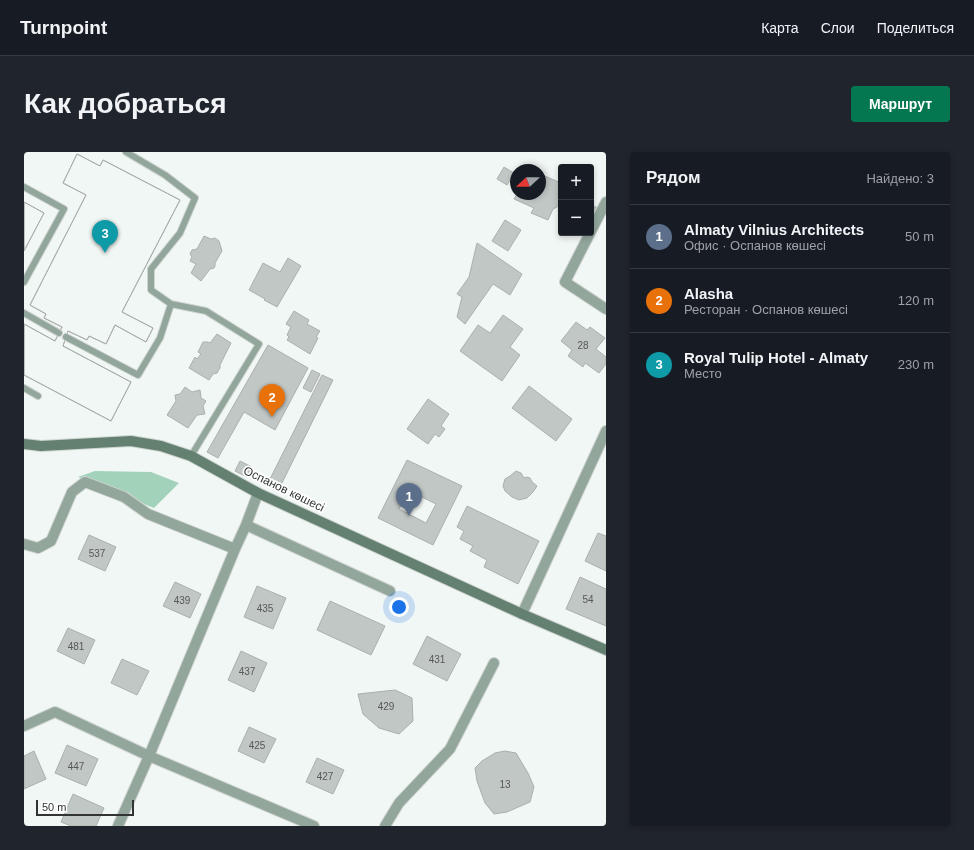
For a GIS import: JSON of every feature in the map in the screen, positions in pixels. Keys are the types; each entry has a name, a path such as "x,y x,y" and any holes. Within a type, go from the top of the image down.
{"street":[{"path":"594,223 606,202"},
{"path":"588,236 565,282 606,309"},
{"path":"522,614 606,431"},
{"name":"Оспанов көшесі","path":"24,444 41,446 131,441 161,446 191,456 258,493 522,614 606,650"},
{"path":"24,544 38,548 51,541 72,492 85,482 124,497 148,514 235,549"},
{"path":"118,826 149,756 258,493"},
{"path":"246,525 390,591"},
{"path":"385,826 399,803 450,749 494,663"},
{"path":"24,726 55,712 149,756 314,826"}],"lane":[{"path":"126,152 165,175 194,198 180,233 151,269 151,290 170,304 206,311 259,344 191,456"},
{"path":"24,187 64,209 24,282"},
{"path":"66,337 138,375 160,338 170,304"},
{"path":"24,313 59,333"},
{"path":"24,388 38,396"}],"green space":[{"path":"95,471 151,472 179,483 154,508 78,477"}],"building":[{"path":"77,154 100,166 103,160 180,200 122,312 153,328 146,342 115,325 106,344 89,336 87,340 68,331 63,346 131,382 111,421 24,375 24,324 55,341 62,327 44,318 46,314 30,305 86,195 63,183"},
{"path":"77,154 100,166 103,160 180,200 122,312 153,328 146,342 115,325 106,344 89,336 87,340 68,331 63,346 131,382 111,421 24,375 24,324 55,341 62,327 44,318 46,314 30,305 86,195 63,183"},
{"path":"504,167 510,171 510,180 507,185 497,179"},
{"path":"546,177 558,182 558,206 553,209 548,220 531,213 534,208 516,200 546,200"},
{"path":"24,202 44,213 24,251"},
{"path":"24,202 44,213 24,251"},
{"path":"594,206 599,209 594,220"},
{"path":"505,220 521,230 508,251 492,241"},
{"path":"204,236 211,239 215,238 219,241 222,251 215,263 214,268 210,269 201,281 191,273 196,264 190,261 192,257 190,254 192,250 197,249"},
{"path":"477,243 522,274 510,295 493,284 465,324 457,317 462,297 457,294 469,277"},
{"path":"288,258 301,266 277,307 249,290 263,263 280,272"},
{"path":"294,311 309,320 307,324 320,331 316,337 318,338 310,354 287,340 289,337 287,335 291,327 286,324"},
{"path":"503,315 523,329 510,347 520,355 502,381 460,351 478,325 490,333"},
{"path":"576,322 587,330 590,327 605,338 596,349 606,357 606,364 599,373 585,363 583,367 568,356 572,350 561,341"},
{"path":"217,334 231,343 220,365 220,368 209,380 189,368 195,357 197,359 201,354 198,352 203,342 210,343"},
{"path":"268,345 308,368 275,430 244,412 218,458 207,452"},
{"path":"312,370 320,374 311,392 303,388"},
{"path":"322,375 333,380 278,491 267,485"},
{"path":"529,386 572,419 556,441 512,408"},
{"path":"185,387 192,392 200,390 201,398 206,401 203,406 205,414 197,415 188,428 167,415 176,401 175,395 180,394"},
{"path":"428,399 449,414 441,426 445,429 439,437 435,434 428,444 407,429"},
{"path":"407,460 462,486 433,545 378,518","holes":["408,490 436,504 426,523 399,509"]},
{"path":"240,461 252,467 247,477 235,471"},
{"path":"516,471 521,473 524,478 530,478 537,486 527,498 519,500 512,497 505,491 503,486 505,479"},
{"path":"467,506 539,541 518,584 484,567 487,560 470,551 473,546 460,539 464,531 457,527"},
{"path":"598,533 606,536 606,571 585,561"},
{"path":"89,535 116,547 105,571 78,559"},
{"path":"580,577 606,589 606,626 566,609"},
{"path":"175,582 201,594 190,618 163,606"},
{"path":"257,586 286,598 273,629 244,617"},
{"path":"330,601 385,626 371,655 317,630"},
{"path":"68,628 95,640 84,664 57,651"},
{"path":"427,636 461,654 447,681 413,664"},
{"path":"241,651 267,663 254,692 228,680"},
{"path":"122,659 149,671 137,695 111,683"},
{"path":"395,690 412,698 413,721 399,734 379,728 363,714 358,694"},
{"path":"249,727 276,739 264,763 238,751"},
{"path":"67,745 98,759 86,786 55,773"},
{"path":"34,751 46,779 24,789 24,756"},
{"path":"505,751 516,753 528,773 534,787 530,802 507,812 494,814 485,803 477,781 475,768 482,761 495,753"},
{"path":"317,758 344,770 333,794 306,782"},
{"path":"73,794 104,808 96,826 71,826 61,822"}],"place":[{"name":"Royal Tulip Hotel - Almaty","path":"105,253"},
{"name":"Alasha","path":"272,417"},
{"name":"Almaty Vilnius Architects","path":"409,516"}]}
